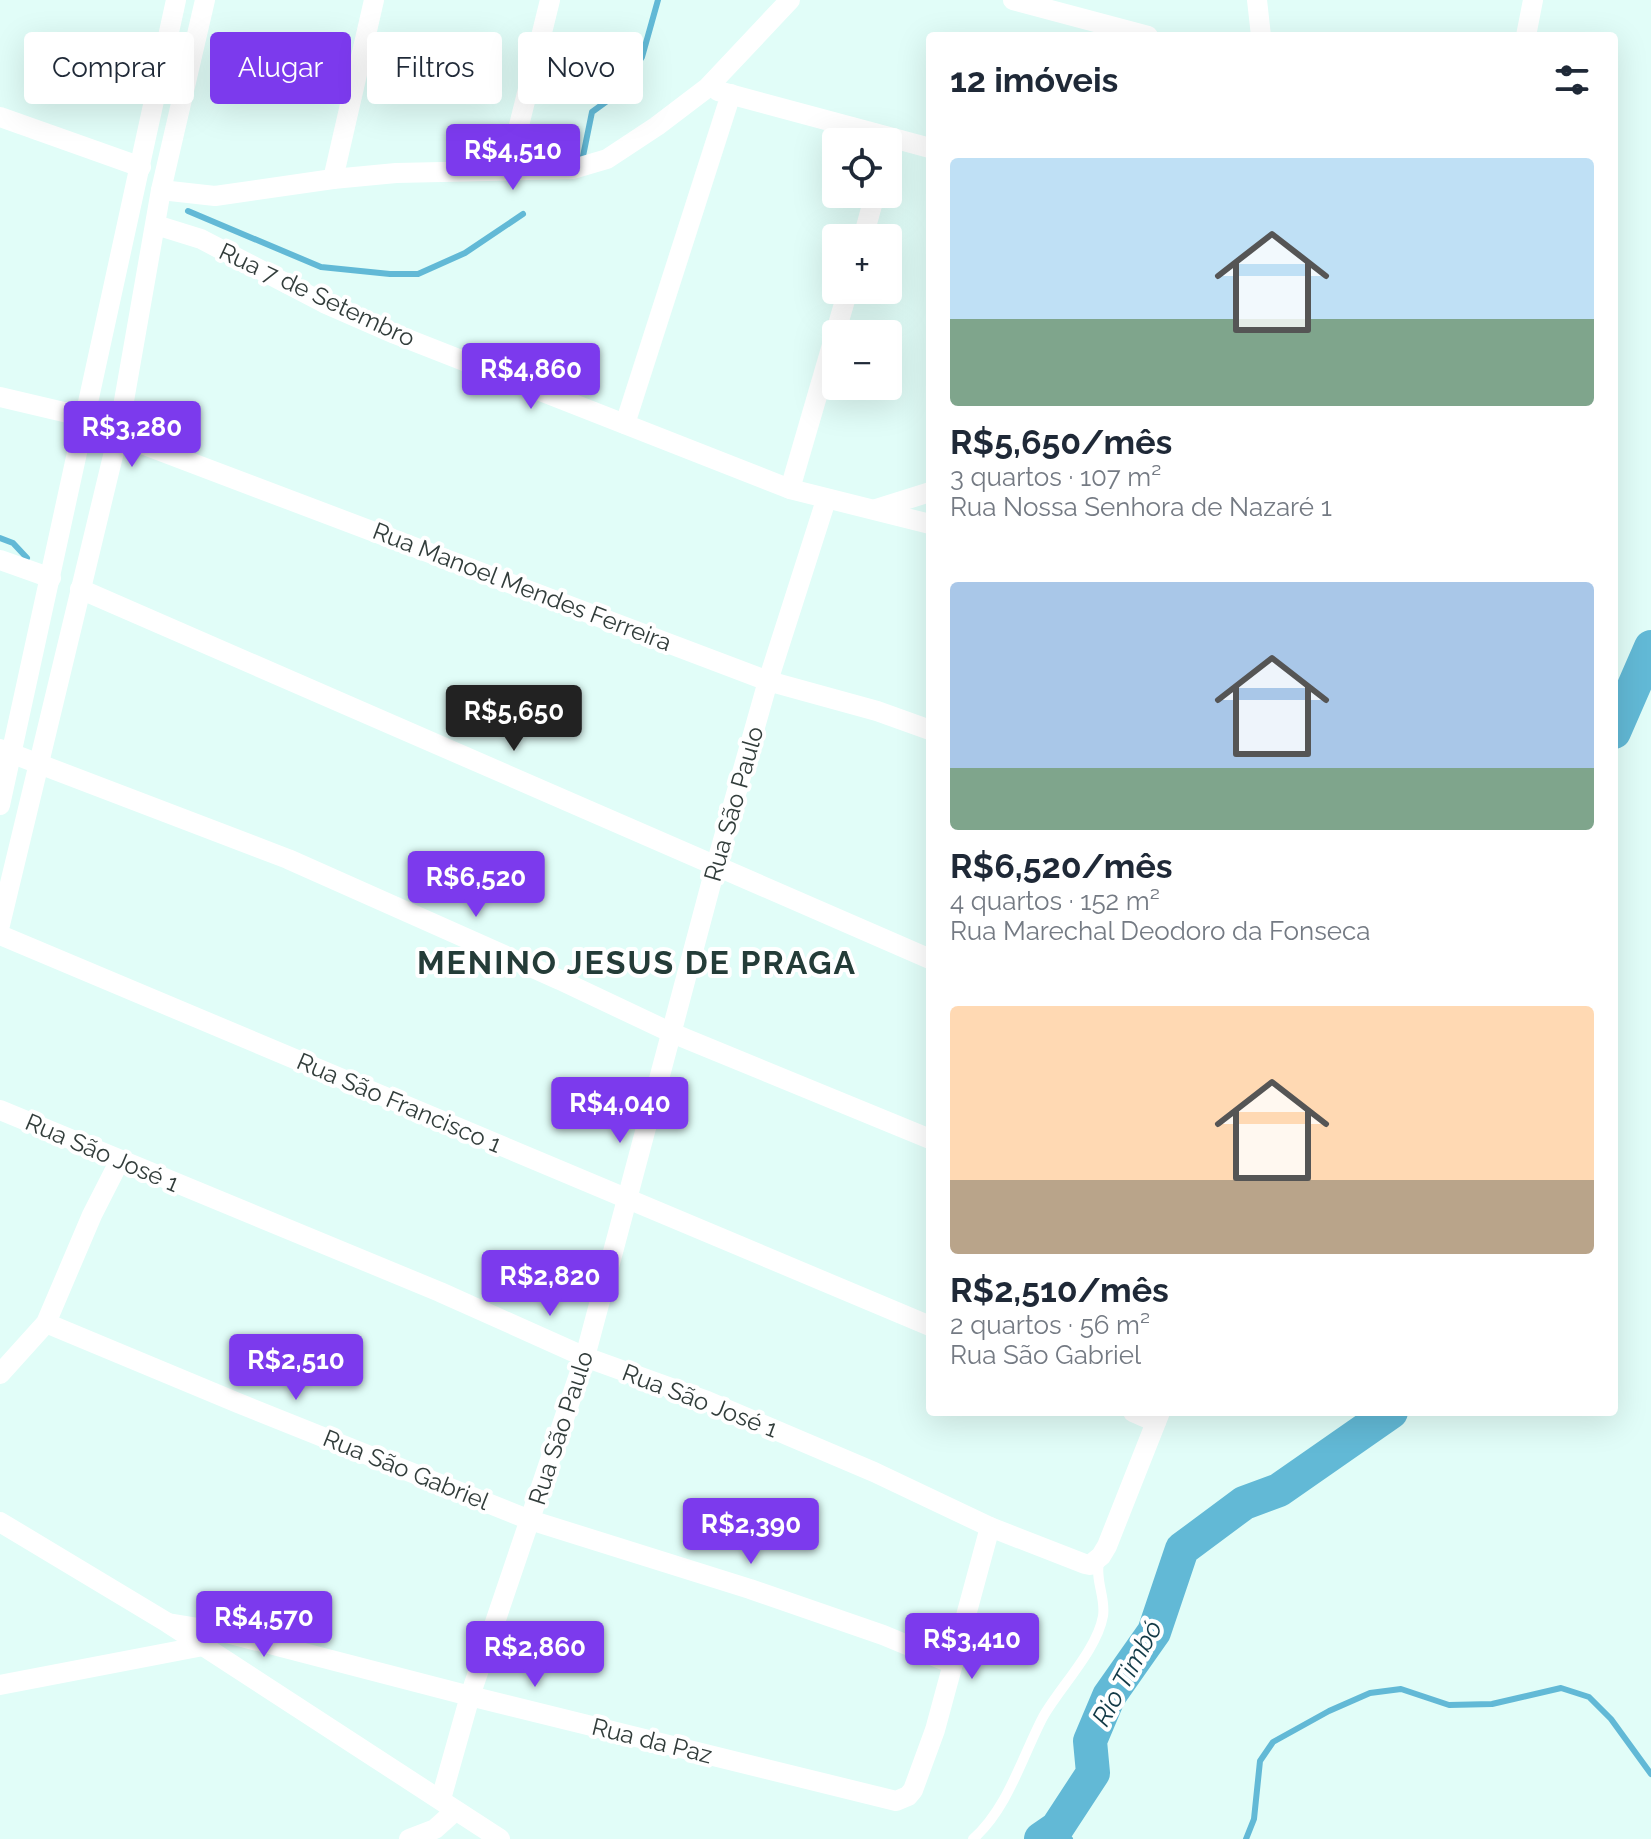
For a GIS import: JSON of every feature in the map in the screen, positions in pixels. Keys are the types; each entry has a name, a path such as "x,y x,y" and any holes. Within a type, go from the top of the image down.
{"street":[{"path":"0,805 5,751 51,578 176,0"},
{"path":"0,925 118,435 161,190 205,0"},
{"path":"333,179 374,0"},
{"path":"508,170 550,0"},
{"path":"161,190 215,196 333,179 433,171 573,169 607,159 707,88 790,0"},
{"path":"1013,0 1133,32"},
{"path":"1257,0 1261,32"},
{"path":"1527,32 1533,0"},
{"path":"707,88 843,128"},
{"path":"625,424 731,94"},
{"path":"0,117 141,167"},
{"path":"902,144 926,147"},
{"name":"Rua 7 de Setembro","path":"156,225 201,239 324,303 395,334 790,489 926,523"},
{"path":"790,489 844,304"},
{"path":"0,397 85,417"},
{"name":"Rua Manoel Mendes Ferreira","path":"118,435 768,681 877,711 926,729"},
{"path":"876,509 926,493"},
{"name":"Rua São Paulo","path":"448,1805 470,1696 585,1357 716,865 768,681 826,500"},
{"path":"0,560 51,578"},
{"path":"80,589 926,957"},
{"path":"5,751 288,859 672,1033 926,1137"},
{"name":"Rua São Francisco 1","path":"0,935 926,1324"},
{"name":"Rua São José 1","path":"0,1110 440,1292 585,1357 707,1401 874,1472 990,1527 1095,1560"},
{"path":"0,1374 46,1323 92,1215 120,1160"},
{"name":"Rua São Gabriel","path":"46,1323 530,1520 795,1604 953,1664"},
{"path":"1095,1560 1132,1487 1158,1417"},
{"path":"0,1522 168,1623 500,1839"},
{"path":"953,1664 990,1527"},
{"name":"Rua da Paz","path":"168,1623 223,1632 896,1801 908,1796 917,1782 953,1664"},
{"path":"0,1685 203,1646"},
{"path":"409,1839 435,1829 448,1805"}],"lane":[{"path":"973,1839 1003,1800 1043,1718 1096,1634 1103,1615 1095,1560"}],"waterway":[{"path":"582,161 592,112 618,93 642,57 658,0"},
{"path":"188,211 321,267 390,274 418,274 465,253 523,214"},
{"path":"0,538 13,543 27,558"},
{"name":"Rio Timbó","path":"1618,723 1651,647"},
{"name":"Rio Timbó","path":"1041,1839 1057,1828 1093,1773 1090,1741 1109,1696 1154,1632 1182,1549 1244,1503 1279,1490 1385,1416"},
{"path":"1246,1839 1254,1819 1260,1761 1273,1742 1329,1711 1370,1693 1401,1689 1449,1705 1492,1704 1561,1688 1589,1697 1611,1719 1651,1774"},
{"path":"1057,1828 1070,1839"}],"district":[{"name":"MENINO JESUS DE PRAGA","path":"637,963"}]}
